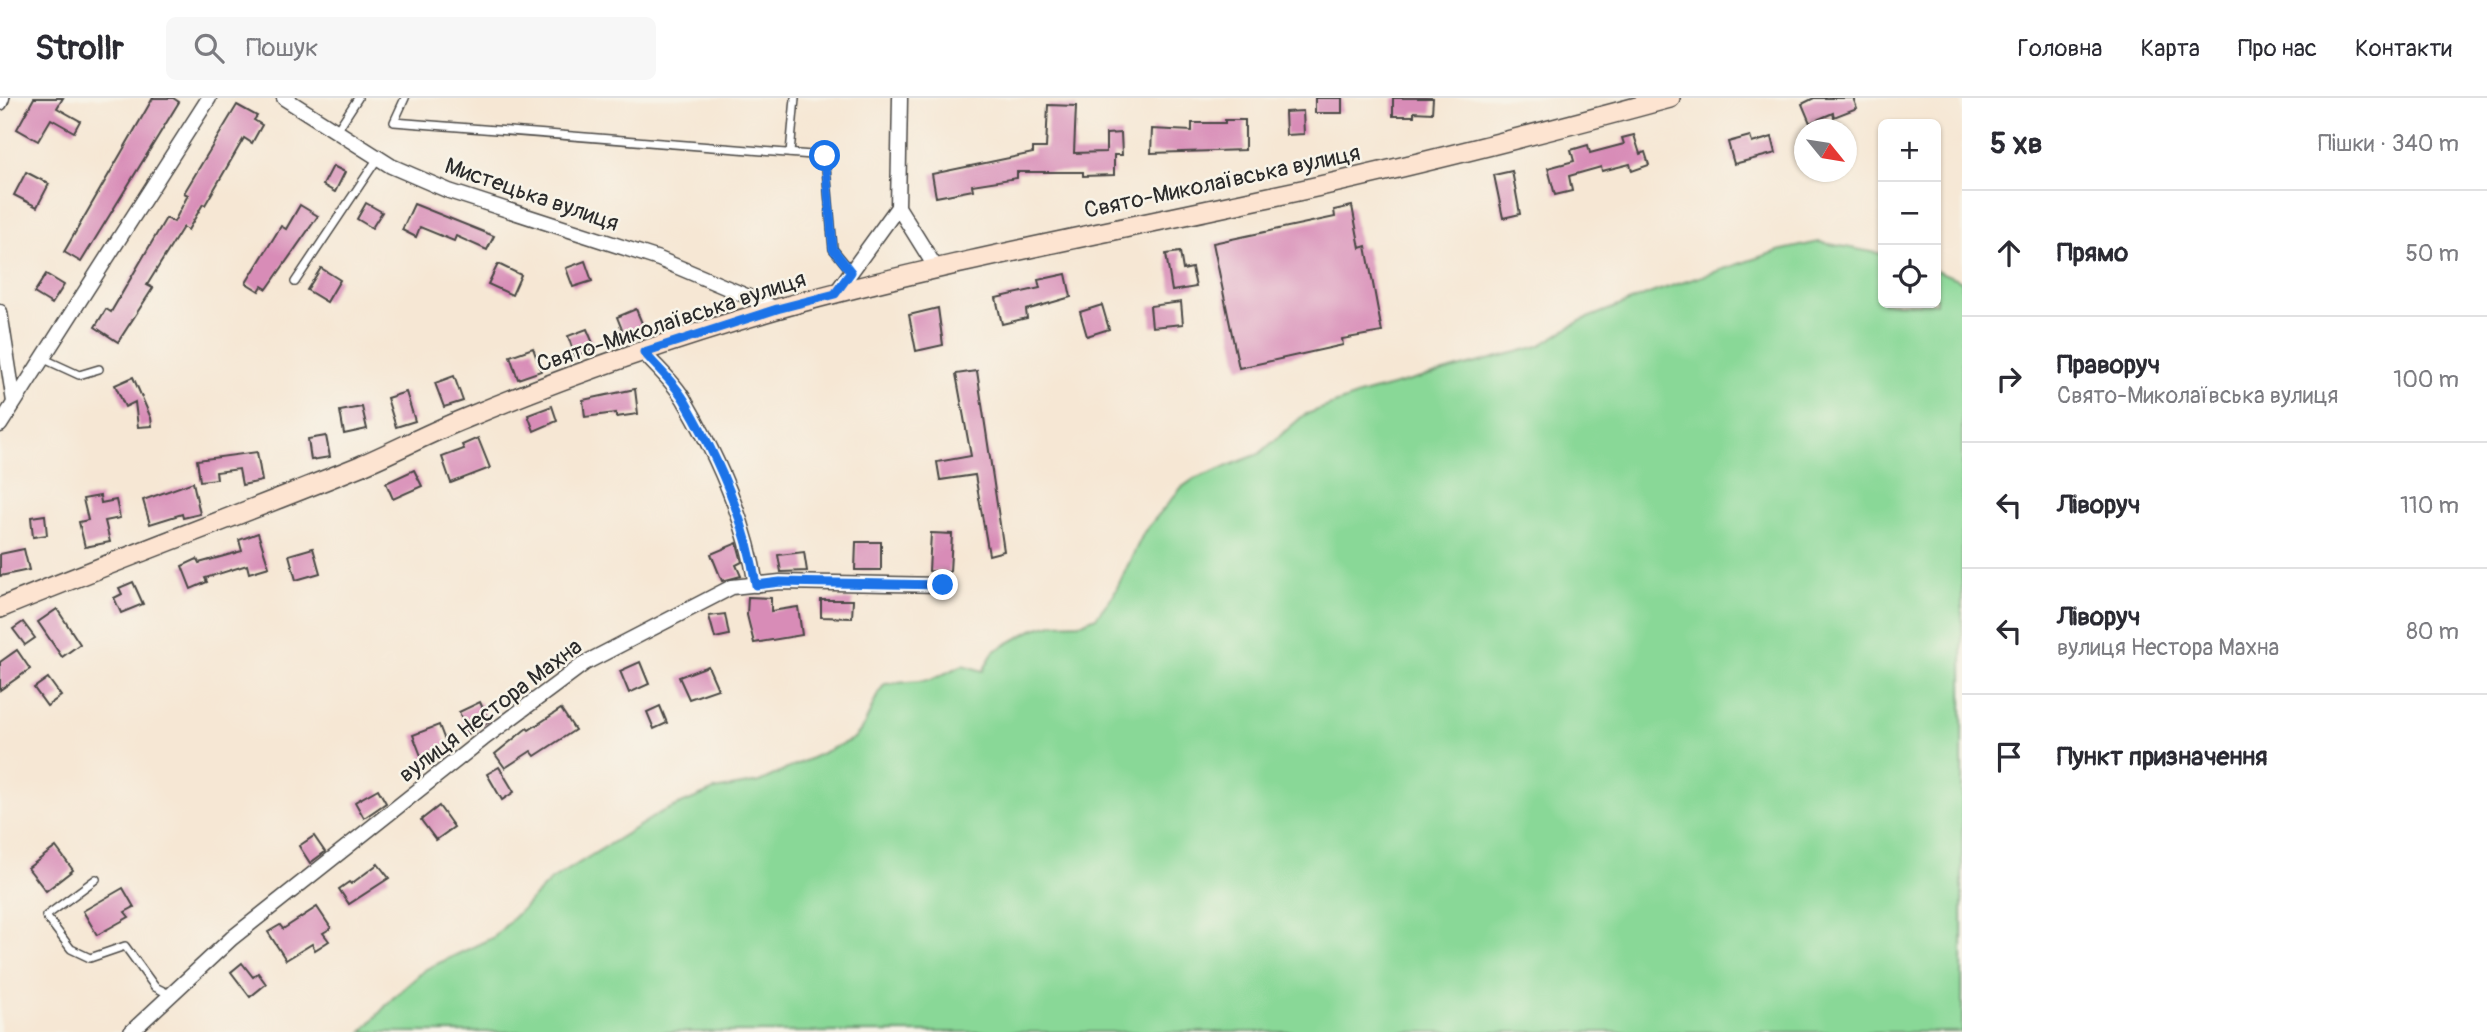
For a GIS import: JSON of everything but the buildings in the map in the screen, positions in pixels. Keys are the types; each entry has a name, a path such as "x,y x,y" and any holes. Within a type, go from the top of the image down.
{"street":[{"path":"0,103 2,98"},
{"path":"0,425 209,98"},
{"name":"Мистецька вулиця","path":"284,98 378,158 449,191 659,259 777,309"},
{"path":"900,98 898,207 936,268"},
{"name":"Свято-Миколаївська вулиця","path":"0,608 373,461 461,420 644,352 777,309 936,268 1279,195 1526,138 1670,98"},
{"path":"835,294 898,207"},
{"path":"0,312 14,402"},
{"path":"644,352 685,400 724,481 750,544 756,585"},
{"name":"вулиця Нестора Махна","path":"131,1032 232,938 461,756 585,663 732,587 780,582 943,585"}],"lane":[{"path":"336,132 358,98"},
{"path":"405,98 394,122 825,156 833,249 851,272"},
{"path":"790,153 794,98"},
{"path":"295,282 378,158"},
{"path":"41,358 79,374 99,369"},
{"path":"96,879 46,916 71,949 90,958 125,946 155,987 169,994"}],"green space":[{"path":"1819,242 1878,253 1878,308 1941,308 1941,272 1962,281 1962,1032 362,1032 393,998 426,969 494,937 550,881 660,813 714,790 759,782 853,739 859,733 885,684 931,680 963,665 983,671 994,651 1034,629 1053,624 1082,623 1096,617 1114,594 1144,532 1181,488 1194,479 1259,454 1304,415 1362,394 1539,346 1580,321 1654,292 1778,251"}],"route":[{"path":"825,156 833,249 851,272 835,294 777,309 644,352 685,400 724,481 750,544 756,585 780,582 943,585"}]}
